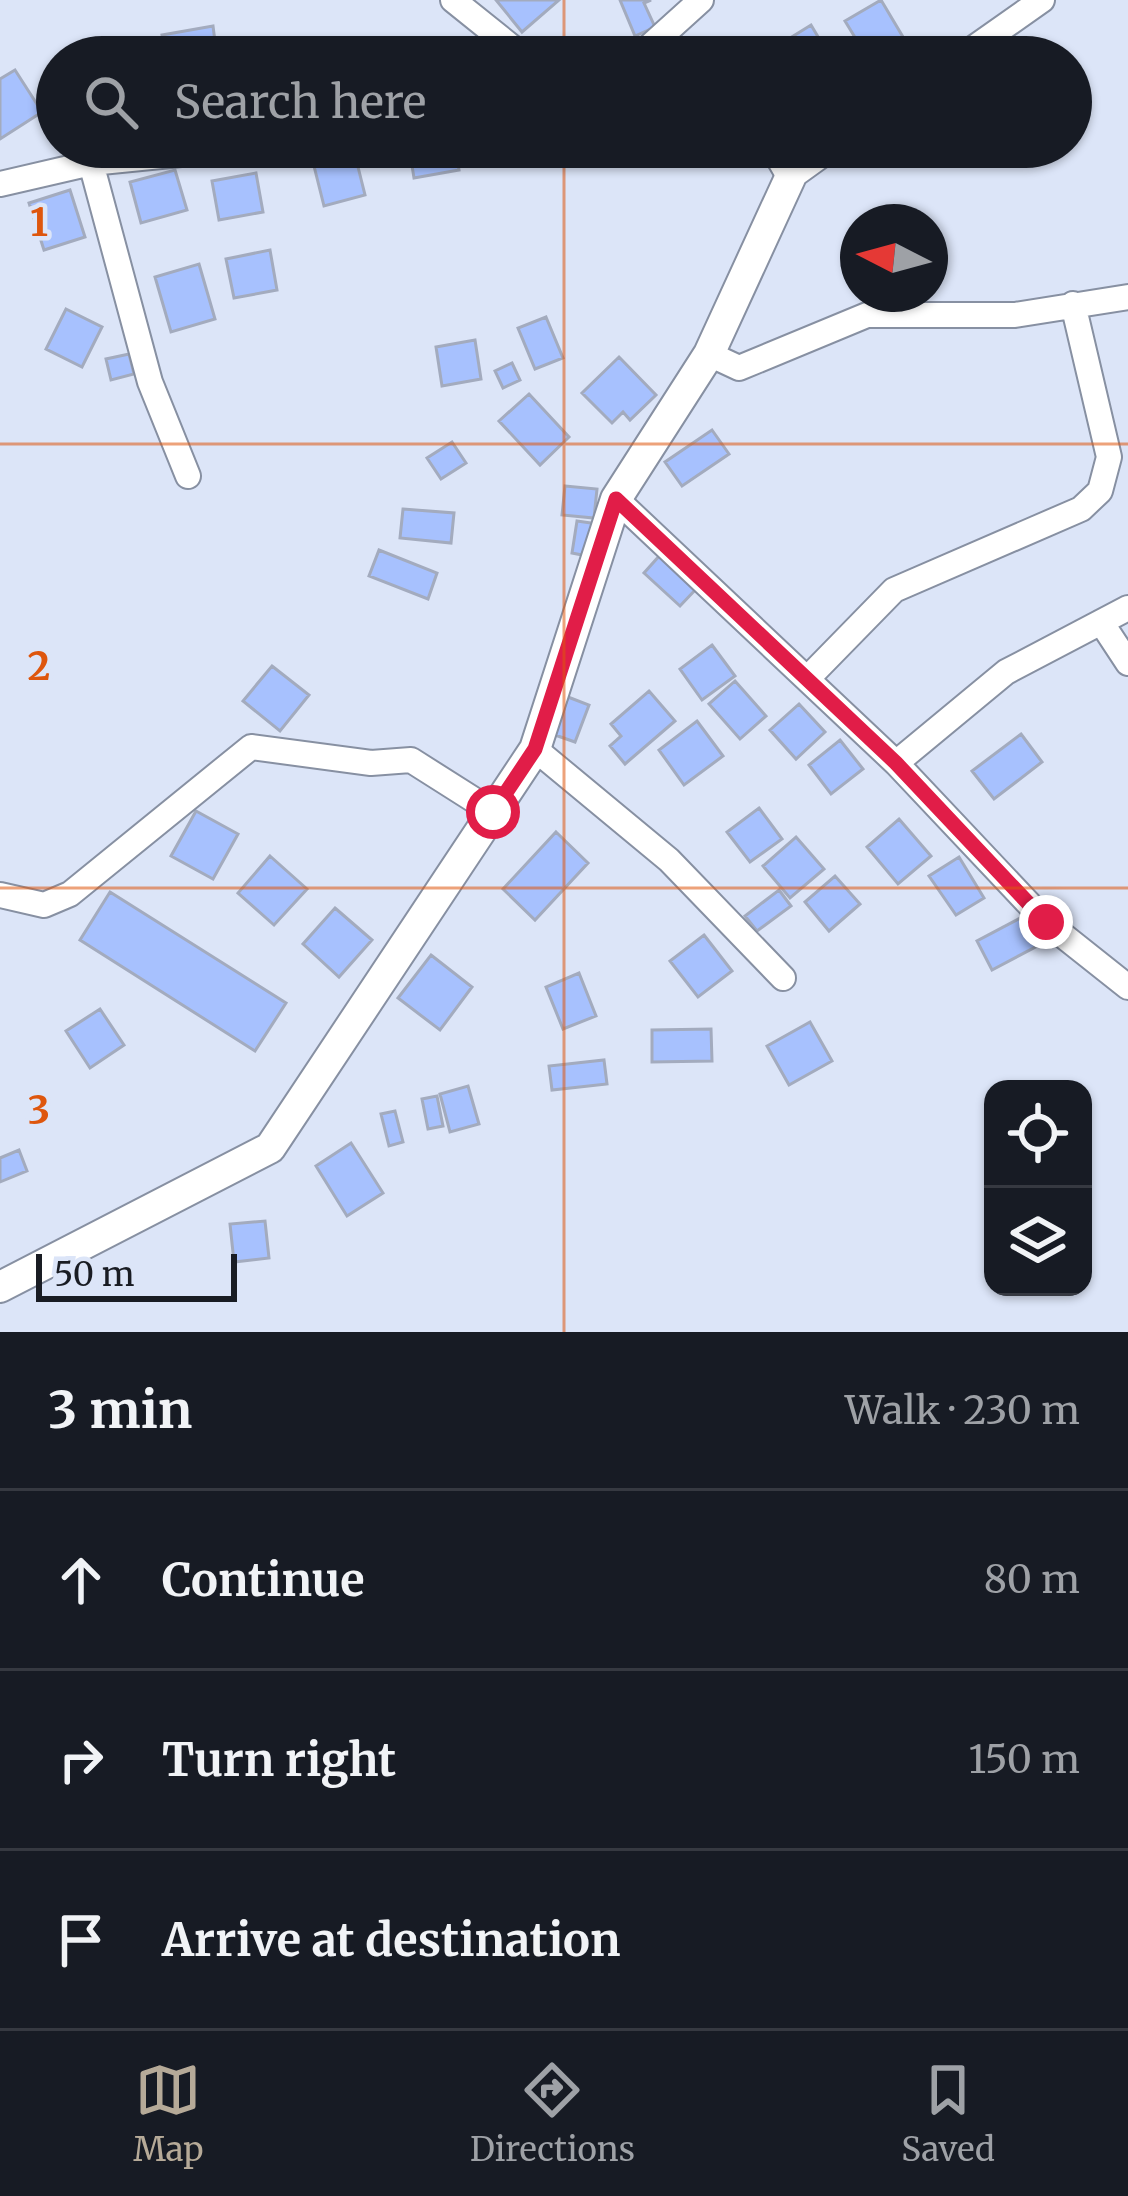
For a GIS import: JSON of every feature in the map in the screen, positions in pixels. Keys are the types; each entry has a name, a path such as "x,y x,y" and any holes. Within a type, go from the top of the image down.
{"street":[{"path":"453,0 498,36"},
{"path":"661,36 701,0"},
{"path":"991,36 1042,0"},
{"path":"0,184 69,168"},
{"path":"92,168 150,382 188,476"},
{"path":"784,168 790,178"},
{"path":"0,1287 270,1148 535,749 616,499 709,354 790,178 804,168"},
{"path":"709,354 739,368 867,315 1015,315 1128,297"},
{"path":"807,679 893,590 1081,509 1100,491 1108,457 1073,304"},
{"path":"616,499 896,763 1046,922 1128,987"},
{"path":"896,763 1006,672 1128,608"},
{"path":"1101,622 1128,663"},
{"path":"0,895 44,905 70,894 251,747 371,763 411,760 493,812"},
{"path":"535,749 669,860 783,977"}],"building":[{"path":"496,0 559,0 522,32"},
{"path":"620,0 651,0 644,3 655,27 635,36"},
{"path":"881,0 902,36 854,36 845,21"},
{"path":"811,25 818,36 793,36"},
{"path":"213,26 214,36 162,36"},
{"path":"15,70 36,103 36,116 0,139 0,79"},
{"path":"314,168 358,168 365,195 324,206"},
{"path":"412,168 459,168 459,170 414,178"},
{"path":"175,170 187,210 141,223 130,182"},
{"path":"256,173 263,212 219,220 212,181"},
{"path":"70,190 85,237 44,250 29,203"},
{"path":"270,250 277,290 234,298 226,259"},
{"path":"199,264 215,319 171,332 155,277"},
{"path":"66,309 102,327 82,367 46,349"},
{"path":"546,317 563,358 535,369 518,328"},
{"path":"475,340 481,379 442,386 436,347"},
{"path":"129,354 134,374 111,380 106,359"},
{"path":"619,357 656,395 630,420 623,412 612,423 582,393"},
{"path":"512,363 520,380 503,388 495,371"},
{"path":"529,394 569,437 540,465 499,421"},
{"path":"712,430 729,454 682,486 665,462"},
{"path":"452,442 466,463 441,479 427,458"},
{"path":"565,486 597,489 594,518 562,515"},
{"path":"403,509 454,513 451,543 400,538"},
{"path":"577,521 598,524 592,557 572,553"},
{"path":"379,550 437,573 428,599 369,576"},
{"path":"661,554 697,588 680,606 644,573"},
{"path":"712,645 735,676 702,700 680,669"},
{"path":"272,666 309,695 280,731 243,701"},
{"path":"735,681 766,716 740,739 709,704"},
{"path":"649,691 675,721 625,764 610,746 621,736 611,724"},
{"path":"568,697 589,705 575,742 555,735"},
{"path":"799,704 825,732 796,759 770,730"},
{"path":"697,721 723,756 684,785 659,750"},
{"path":"1021,734 1042,762 994,799 972,771"},
{"path":"840,740 863,769 831,794 809,765"},
{"path":"759,808 782,839 750,862 727,832"},
{"path":"196,811 238,834 213,879 171,856"},
{"path":"899,819 931,856 898,884 867,847"},
{"path":"556,832 588,863 535,920 503,889"},
{"path":"796,837 824,869 790,898 763,866"},
{"path":"270,856 307,889 274,925 238,893"},
{"path":"959,857 984,898 956,915 929,876"},
{"path":"835,876 860,904 829,931 805,902"},
{"path":"779,890 791,906 757,931 745,916"},
{"path":"110,892 286,1003 255,1051 80,940"},
{"path":"335,908 372,940 339,977 303,944"},
{"path":"1026,915 1041,944 992,970 977,941"},
{"path":"704,935 732,971 698,997 670,961"},
{"path":"431,955 472,987 440,1030 398,998"},
{"path":"579,973 596,1016 563,1029 546,987"},
{"path":"100,1009 124,1045 90,1068 66,1031"},
{"path":"810,1022 832,1061 789,1085 767,1046"},
{"path":"711,1029 712,1061 652,1062 652,1030"},
{"path":"604,1060 607,1084 552,1090 549,1066"},
{"path":"468,1086 479,1124 450,1132 440,1094"},
{"path":"437,1096 443,1126 428,1129 422,1099"},
{"path":"395,1111 403,1142 389,1146 381,1114"},
{"path":"351,1143 383,1193 347,1216 316,1166"},
{"path":"19,1150 27,1171 0,1182 0,1158"},
{"path":"265,1221 269,1258 234,1262 230,1224"}],"route":[{"path":"493,812 535,749 616,499 896,763 1046,922"}]}
